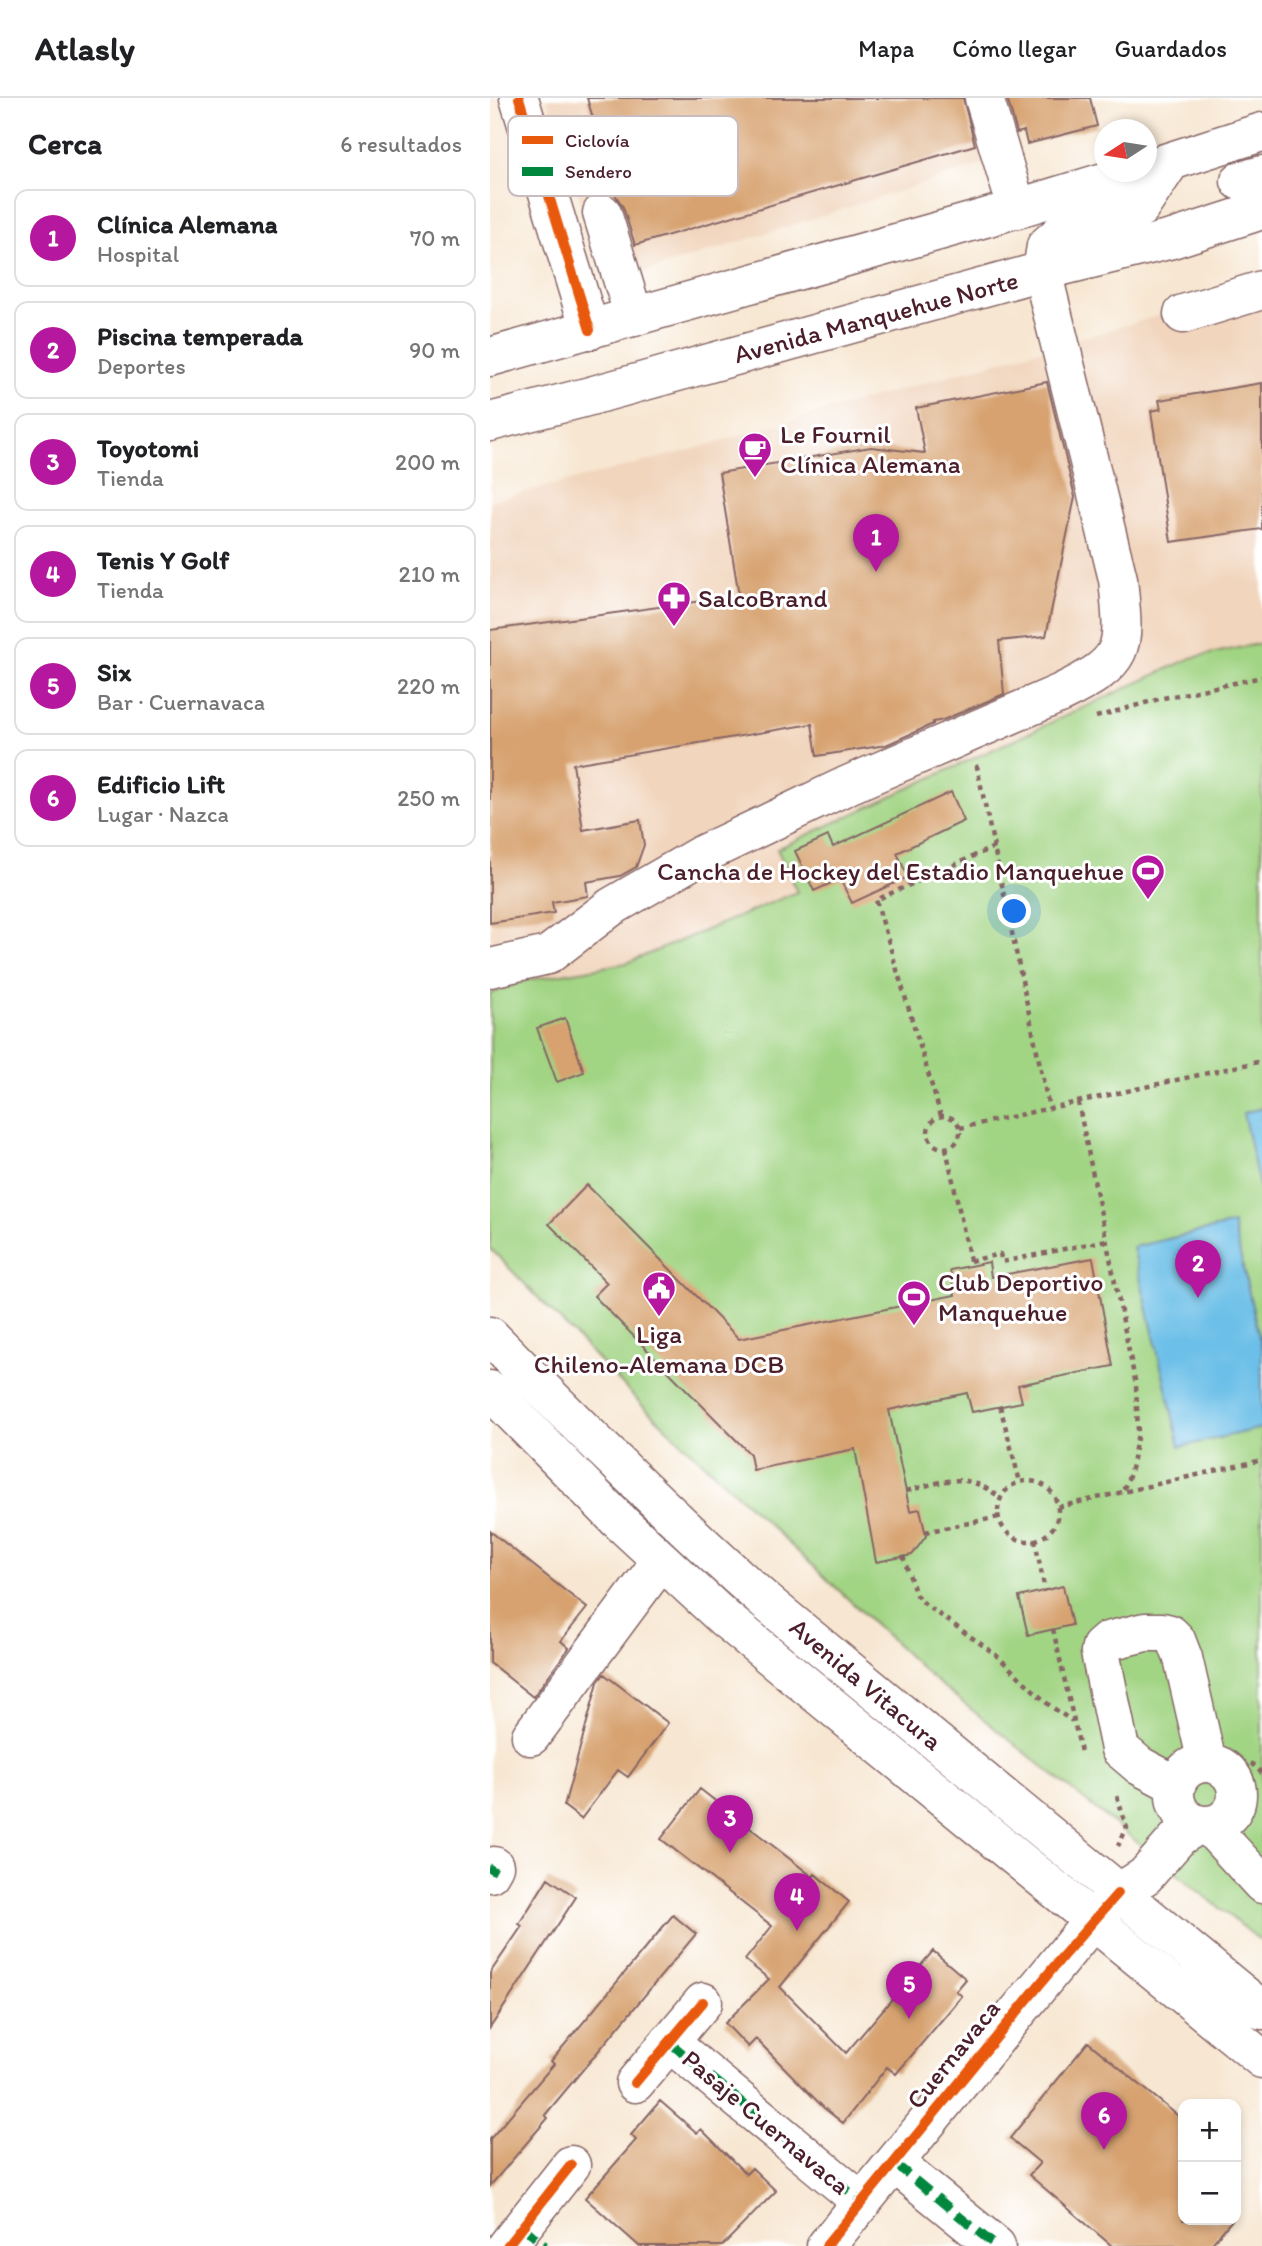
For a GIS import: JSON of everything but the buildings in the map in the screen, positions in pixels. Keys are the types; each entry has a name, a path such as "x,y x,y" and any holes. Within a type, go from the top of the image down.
{"main road":[{"path":"519,98 525,116"},
{"path":"984,98 1017,209"},
{"path":"1157,165 1262,132"},
{"path":"490,358 1017,209 1103,182"},
{"path":"490,968 548,955 611,907 701,855 848,785 1061,693 1093,678 1107,666 1119,648 1123,631 1118,579 1042,271 1046,246 1064,230 1140,208 1147,182"},
{"name":"Avenida Manquehue Norte","path":"490,422 1042,271 1172,239 1255,189"},
{"path":"549,196 590,330"},
{"path":"602,213 634,317"},
{"path":"1183,314 1262,290"},
{"name":"Avenida Vitacura","path":"490,1336 627,1475 692,1536 1105,1907 1262,2059"},
{"name":"Avenida Vitacura","path":"490,1390 661,1561 780,1665 1105,1907 1262,2010"},
{"path":"531,1736 661,1561"},
{"path":"1190,1810 1218,1823 1227,1817 1236,1799 1235,1776 1200,1739 1183,1658 1176,1640 1170,1634 1145,1632 1108,1641 1101,1647 1100,1652 1120,1749 1190,1810 1262,1884"},
{"path":"1190,1810 1188,1768 1235,1776"},
{"name":"Cuernavaca","path":"826,2246 1105,1907 1131,1864 1190,1810"},
{"name":"Pasaje Cuernavaca","path":"635,2083 703,2002"},
{"name":"Pasaje Cuernavaca","path":"669,2042 862,2202"},
{"path":"894,2162 996,2246"},
{"path":"525,2239 571,2165"}],"path":[{"path":"1090,719 1159,699 1262,677"},
{"path":"986,762 977,767 1049,1108"},
{"path":"941,1116 876,900 994,847"},
{"path":"960,1128 1262,1061"},
{"path":"1078,1102 1136,1385 1138,1410 1134,1454 1122,1493"},
{"path":"941,1116 952,1117 960,1128 958,1140 946,1148 936,1146 928,1133 931,1122 941,1116"},
{"path":"946,1148 970,1263 1000,1255 1002,1262 1107,1240"},
{"path":"1000,1406 1020,1482"},
{"path":"1058,1507 1262,1460"},
{"path":"906,1491 954,1480 969,1480 984,1486 1001,1498"},
{"path":"1020,1482 1041,1483 1049,1489 1058,1507 1057,1519 1052,1528 1045,1536 1035,1540 1025,1541 1009,1533 1002,1526 999,1517 1001,1498 1012,1485 1020,1482"},
{"path":"925,1532 999,1517"},
{"path":"1035,1540 1045,1591"},
{"path":"904,1556 916,1595 995,1654 1049,1705 1073,1721"}],"shaded area":[{"path":"547,98 996,98 1013,155 607,284 579,196 738,196 738,116 553,116"},
{"path":"1262,286 1262,643 1191,658 777,849 797,891 627,963 527,980 490,994 490,501 683,452"}],"green space":[{"name":"Club Deportivo Manquehue","path":"1262,643 1262,1942 932,1678 642,1405 490,1248 490,994 527,980 627,963 797,892 777,849 1191,658"}],"water":[{"path":"1262,1108 1262,1199 1243,1113"},
{"path":"1233,1224 1262,1349 1262,1428 1180,1447 1133,1247"}],"marked path":[{"path":"490,1873 494,1866"},
{"path":"669,2042 862,2202"},
{"path":"894,2163 996,2246"},
{"path":"522,2226 545,2246"}],"cycle path":[{"path":"519,98 525,116"},
{"path":"549,196 590,330"},
{"path":"826,2246 1062,1957 1118,1893"},
{"path":"635,2083 703,2002"},
{"path":"507,2246 571,2165"}],"place":[{"name":"Le Fournil Clínica Alemana","path":"755,479"},
{"name":"Clínica Alemana","path":"876,572"},
{"name":"SalcoBrand","path":"674,628"},
{"name":"Cancha de Hockey del Estadio Manquehue","path":"1148,901"},
{"name":"Piscina temperada","path":"1198,1298"},
{"name":"Liga Chileno-Alemana DCB","path":"659,1318"},
{"name":"Club Deportivo Manquehue","path":"914,1327"},
{"name":"Toyotomi","path":"730,1853"},
{"name":"Tenis Y Golf","path":"797,1931"},
{"name":"Six","path":"909,2019"},
{"name":"Edificio Lift","path":"1104,2150"}]}
